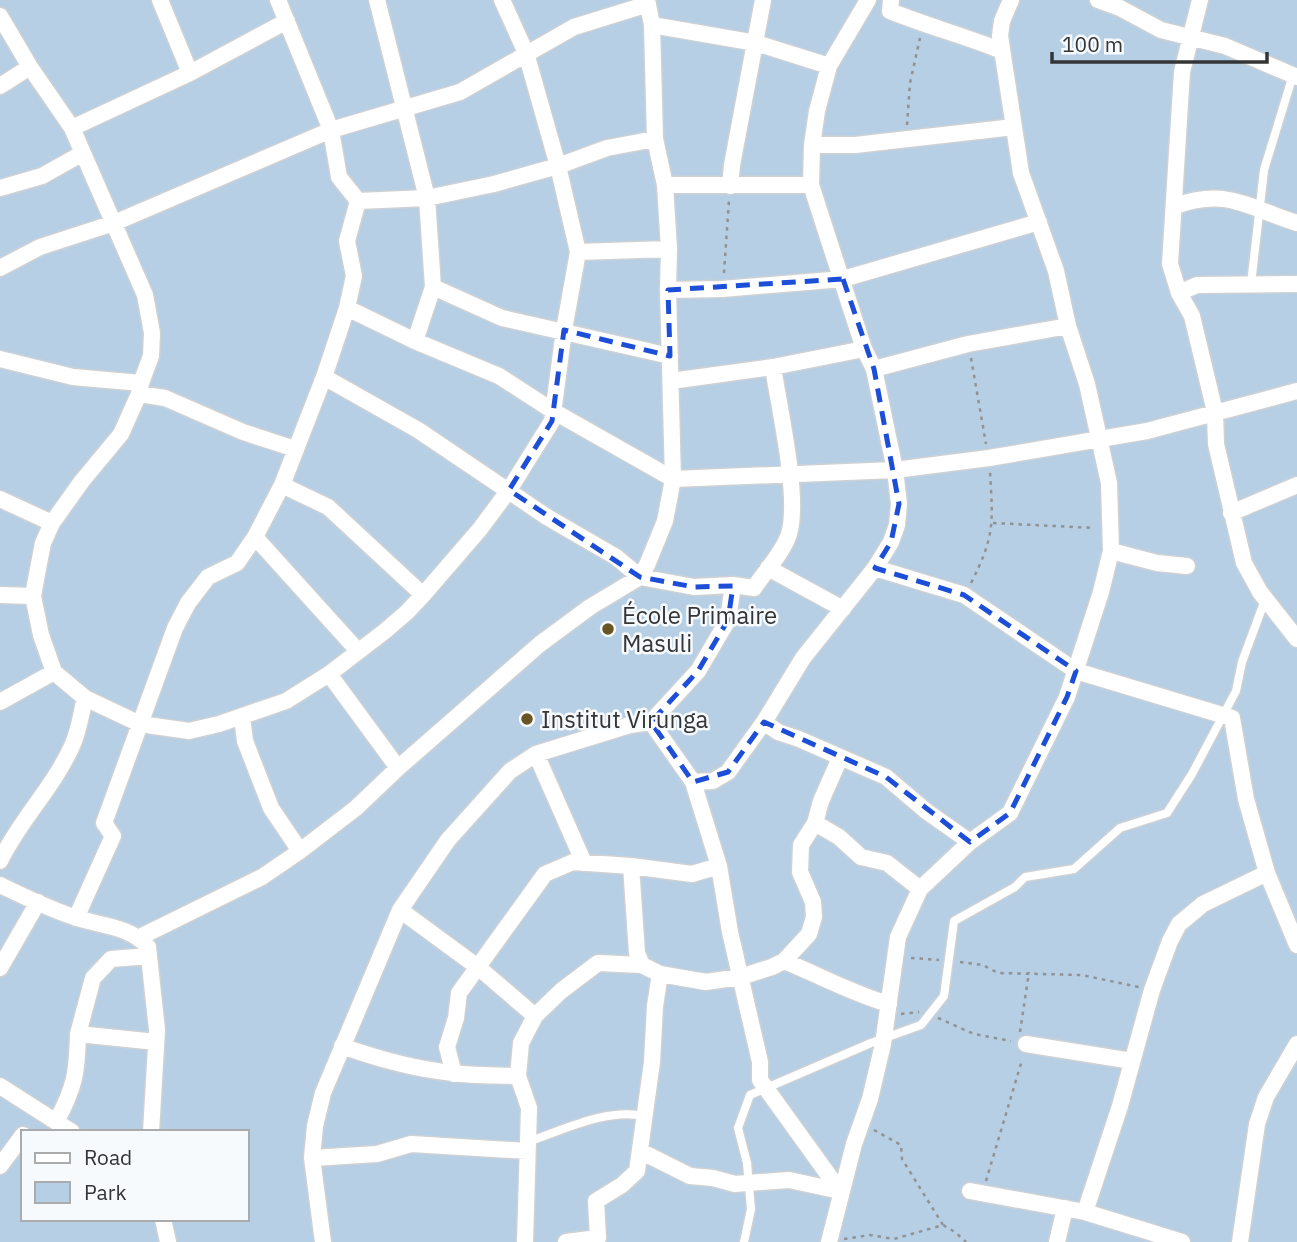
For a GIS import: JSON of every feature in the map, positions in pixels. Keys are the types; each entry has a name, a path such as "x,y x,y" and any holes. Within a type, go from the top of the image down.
{"street":[{"path":"160,0 190,73"},
{"path":"278,0 331,130 339,177 358,201"},
{"path":"377,0 427,198 433,287 415,341"},
{"path":"0,16 30,67 72,128 145,295 152,333 150,356 121,434 51,523 43,543 33,596 41,635 54,672 85,698 140,724 189,731 242,717 286,701 330,674 406,613 480,530 509,490 552,421 578,252 558,166 526,54 502,0"},
{"path":"730,186 763,0"},
{"path":"829,1241 840,1191 870,1099 884,1038 898,937 920,889 970,842 1010,813 1067,697 1111,551 1109,483 1087,384 1068,326 1056,271 1021,173 1000,36 1002,21 1011,0"},
{"path":"1098,0 1120,8 1161,30 1225,46 1295,76"},
{"path":"1200,0 1182,72 1170,264 1179,293 1192,316 1215,412 1216,444 1244,563 1266,599 1297,639"},
{"path":"0,268 40,247 114,223 331,130 460,92 574,27 648,2 652,25 655,139 666,185 673,479 665,521 640,577 590,607 540,644 356,808 300,851 262,877 140,937"},
{"path":"693,782 713,781 728,772 764,722 803,658 874,568 891,542 897,525 899,504 895,470 874,369 864,349 811,185 811,145 829,66 866,2 890,6 922,24 964,35 1002,51"},
{"path":"72,128 190,73 287,20"},
{"path":"652,25 756,43 829,66"},
{"path":"0,86 30,67"},
{"path":"811,145 855,145 1014,127"},
{"path":"358,201 427,198 494,184 558,166 607,148 655,139"},
{"path":"0,188 42,176 83,153"},
{"path":"666,185 811,185"},
{"path":"1175,206 1195,198 1214,197 1234,200 1297,223"},
{"path":"76,918 113,836 104,824 175,628 188,603 208,577 237,563 256,537 282,485 324,377 347,308 354,276 347,241 358,201"},
{"path":"668,289 722,289 842,279 1039,222"},
{"path":"578,252 669,249"},
{"path":"1179,293 1197,285 1297,284"},
{"path":"433,287 502,318 670,356"},
{"path":"347,308 415,341 499,376 553,411 673,479 895,470 1147,431 1297,391"},
{"path":"874,369 968,344 1068,326"},
{"path":"671,381 774,367 864,349"},
{"path":"0,359 73,377 140,388 243,432 295,449"},
{"path":"324,377 418,430 547,517 616,557 640,577 694,587 733,585 754,588 789,537 793,517 774,367"},
{"path":"282,485 328,507 423,595"},
{"path":"1231,513 1297,485"},
{"path":"0,499 51,523"},
{"path":"256,537 358,651"},
{"path":"1111,551 1157,563 1187,566"},
{"path":"768,568 843,609"},
{"path":"874,568 964,595 1076,671 1231,718 1246,799 1267,873 1297,944"},
{"path":"323,1242 312,1158 315,1126 323,1093 400,910 448,840 510,771 536,754 630,725 651,722 698,671 728,620 733,585"},
{"path":"0,595 33,596"},
{"path":"0,702 54,672"},
{"path":"330,674 398,768"},
{"path":"0,862 12,836 44,794 73,745 85,698"},
{"path":"242,717 249,752 271,808 300,851"},
{"path":"651,722 693,782 719,866 740,977 760,1062 760,1080 840,1191"},
{"path":"764,722 778,732 799,738 886,777 926,811 970,842"},
{"path":"536,754 584,863"},
{"path":"525,1242 529,1108 518,1076 521,1043 535,1016 561,991 598,963 642,965 660,974 706,982 740,977 785,961 809,934 814,917 813,902 800,872 802,845 815,822 840,758"},
{"path":"815,822 839,837 861,857 887,863 920,889"},
{"path":"454,1074 447,1048 456,1018 459,993 545,874 573,862 692,874 719,866"},
{"path":"631,866 637,953 642,965"},
{"path":"1085,1212 1152,990 1170,941 1179,925 1203,904 1267,873"},
{"path":"0,885 76,918 140,937 148,947 157,1030 151,1130"},
{"path":"0,968 38,902"},
{"path":"400,910 479,968 535,1016"},
{"path":"56,1122 71,1094 77,1071 78,1034 93,978 111,959 149,956"},
{"path":"785,961 833,981 888,1010"},
{"path":"566,1242 598,1238 596,1201 622,1185 637,1171 652,1062 660,974"},
{"path":"78,1034 156,1042"},
{"path":"1027,1044 1132,1061"},
{"path":"1240,1242 1257,1124 1266,1097 1297,1044"},
{"path":"342,1046 385,1061 454,1074 518,1076"},
{"path":"0,1086 69,1130"},
{"path":"26,1130 41,1111"},
{"path":"0,1166 21,1137"},
{"path":"312,1158 377,1154 411,1144 527,1147"},
{"path":"640,1151 690,1176 735,1184 789,1180 840,1191"},
{"path":"976,1192 1085,1212 1182,1242"},
{"path":"1057,1242 1065,1208"},
{"path":"163,1221 168,1242"}],"lane":[{"path":"1251,284 1264,170 1295,76"},
{"path":"744,1242 751,1209 747,1163 738,1128 750,1095 921,1025 944,996 954,921 1015,887 1026,877 1074,869 1120,828 1167,813 1192,774 1236,691 1242,662 1266,599"},
{"path":"527,1147 604,1116 629,1113 644,1116"}],"path":[{"path":"906,138 910,83 922,24"},
{"path":"722,289 730,186"},
{"path":"993,523 1112,529"},
{"path":"897,956 983,965 998,972 1082,975 1152,990"},
{"path":"888,1010 918,1012 974,1034 1018,1043 1029,972"},
{"path":"976,1192 1027,1044"},
{"path":"861,1124 901,1145 902,1158 943,1225 966,1242"},
{"path":"829,1241 870,1235 894,1238 943,1225"}],"highlighted area":[{"path":"843,279 874,369 899,504 891,542 875,568 964,595 1076,671 1067,697 1010,813 970,842 886,777 764,722 728,772 693,782 651,722 698,671 728,620 733,586 694,587 640,577 509,490 552,421 564,330 670,356 668,290"}],"green space":[{"path":"0,0 1297,0 1297,1242 0,1242"}],"place":[{"name":"École Primaire Masuli","path":"608,629"},
{"name":"Institut Virunga","path":"527,719"}]}
